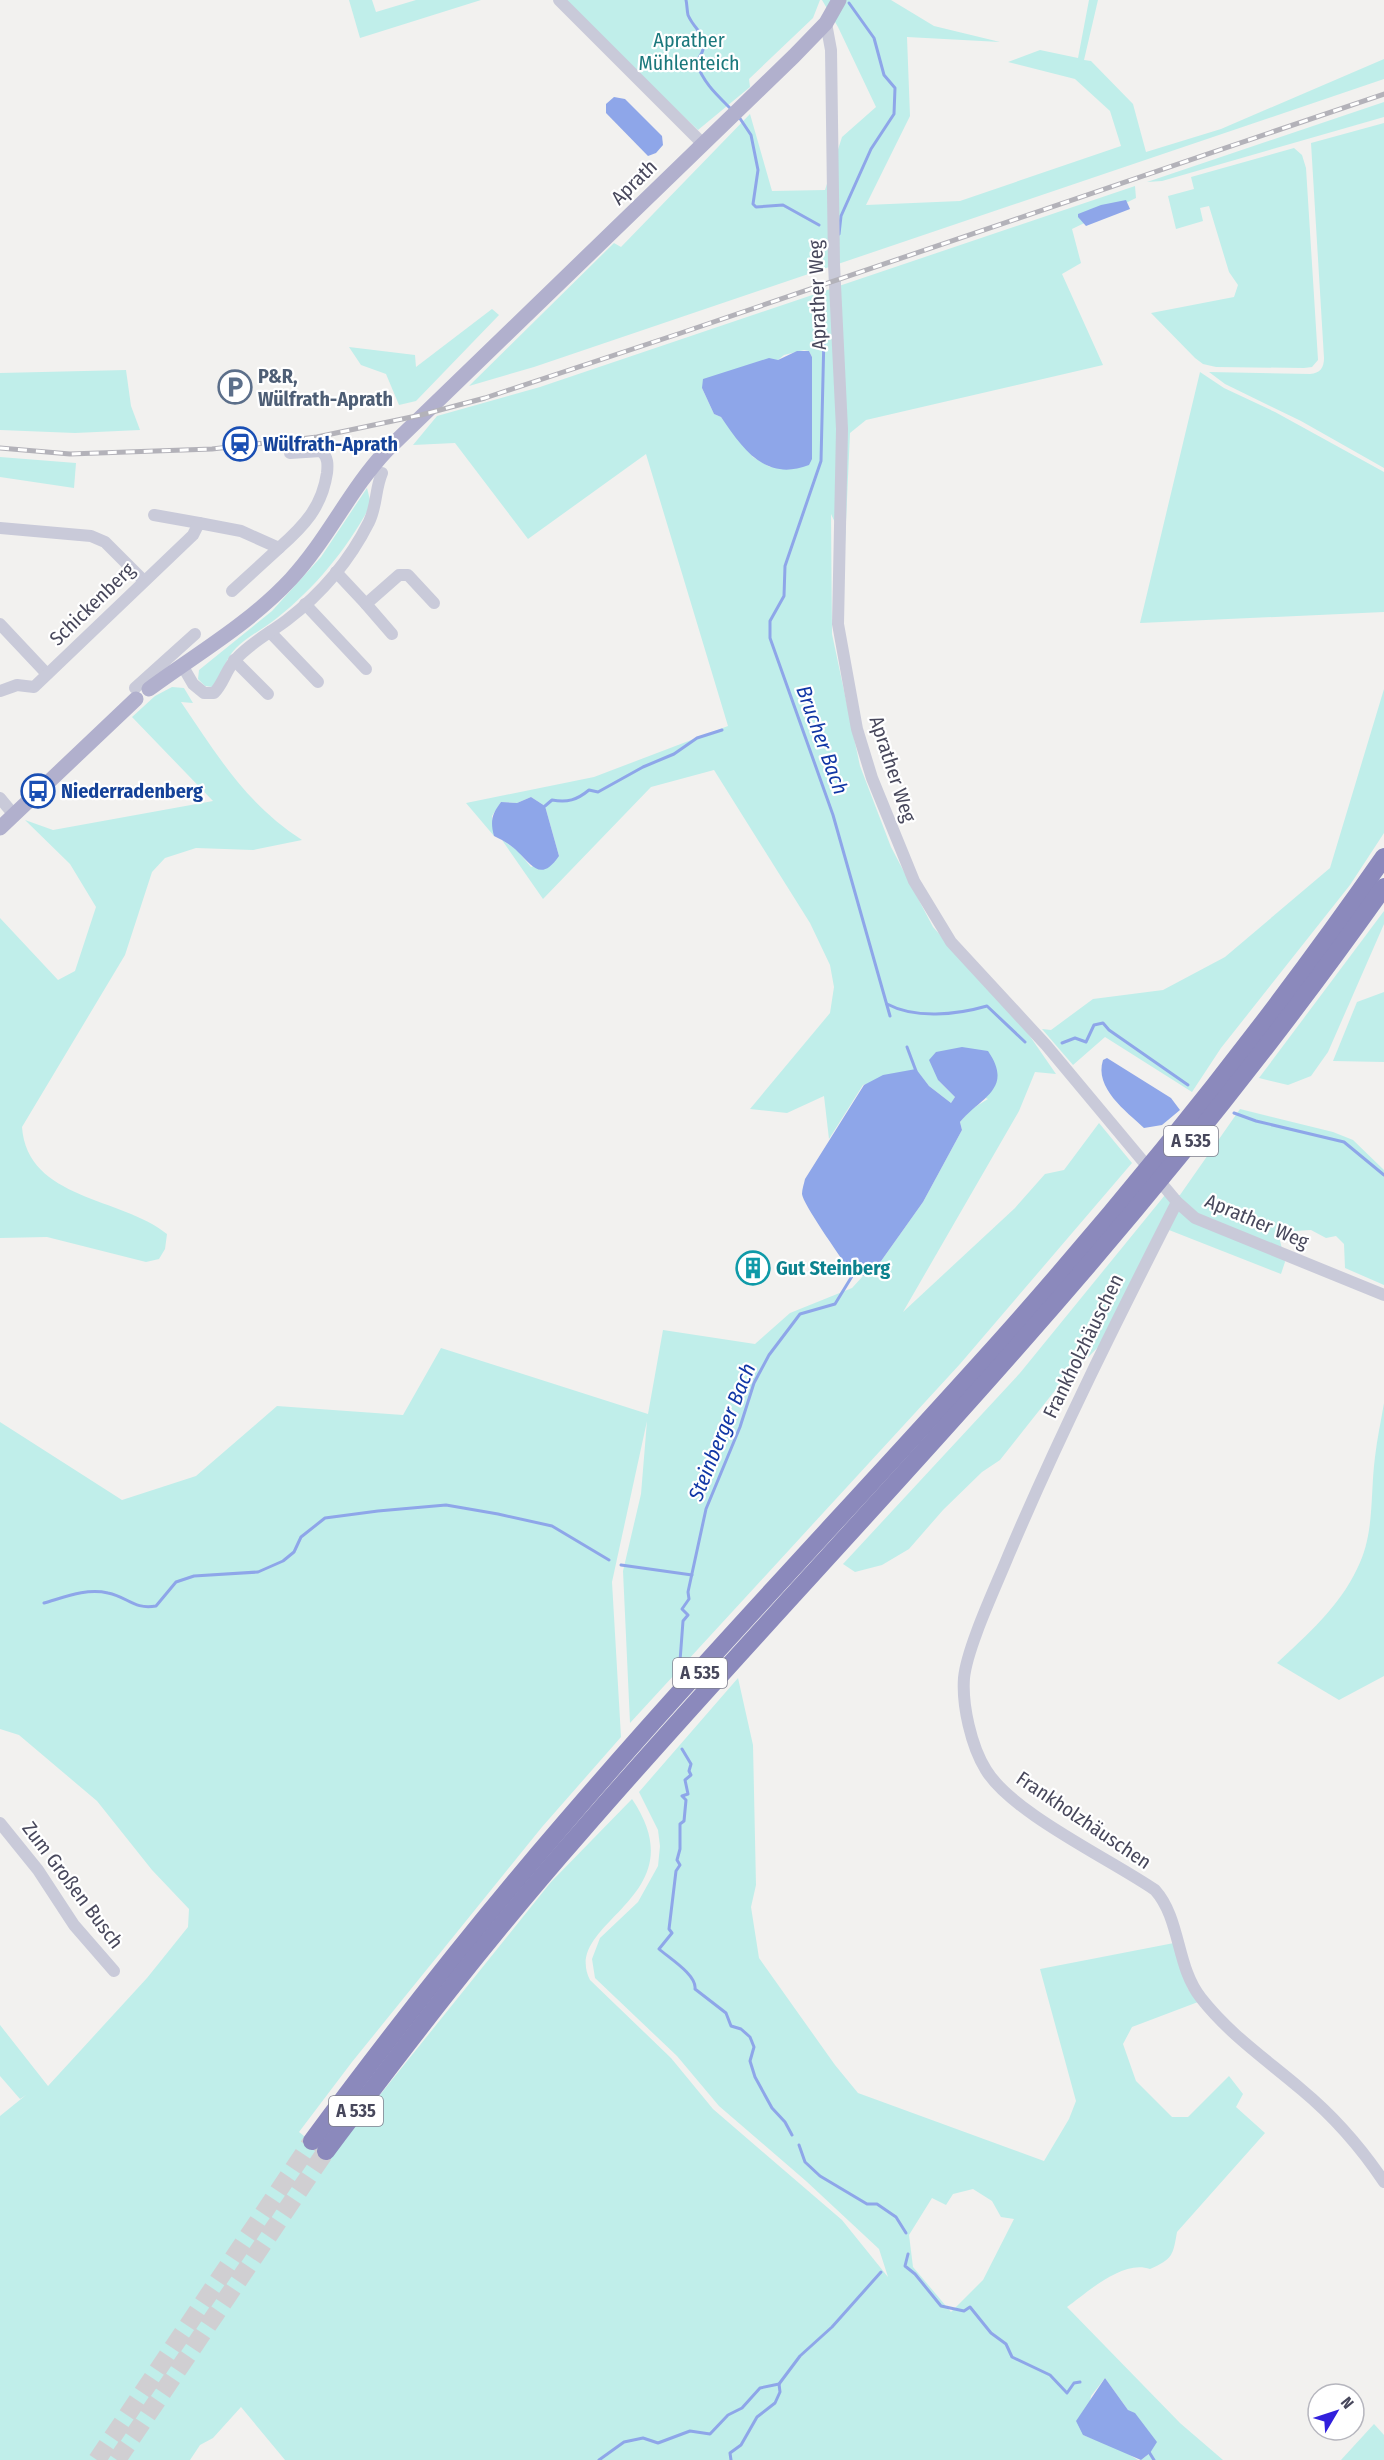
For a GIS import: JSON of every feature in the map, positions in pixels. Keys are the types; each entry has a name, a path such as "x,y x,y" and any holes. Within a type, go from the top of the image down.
{"highway":[{"name":"A 535","path":"319,2146 448,1963 841,1529 1006,1334 1078,1263 1200,1131 1288,1005 1384,857"},
{"name":"A 535","path":"1288,1005 1384,887"}],"main road":[{"name":"Aprath","path":"0,828 141,688 182,665 238,628 291,579 332,527 376,462 744,105 826,23 840,0"}],"street":[{"path":"559,0 703,144"},
{"name":"Aprather Weg","path":"826,23 831,50 834,264 842,429 838,624 855,719 872,778 914,881 951,942 1046,1045 1177,1202 1195,1218 1384,1295"},
{"path":"232,591 304,525 320,503 328,466 327,460 321,451 290,453"},
{"path":"182,665 193,684 204,693 214,693 221,686 234,660 305,604 336,572 370,520 375,506 377,485 382,473"},
{"path":"154,515 241,531 279,548"},
{"name":"Schickenberg","path":"0,691 17,686 34,687 193,535 199,523"},
{"path":"0,528 91,536 105,542 144,581"},
{"path":"336,572 393,634"},
{"path":"366,604 399,575 408,575 434,603"},
{"path":"305,604 366,669"},
{"path":"0,624 47,674"},
{"path":"270,632 318,682"},
{"path":"141,688 195,634"},
{"path":"234,660 268,694"},
{"path":"0,798 14,814"},
{"name":"Frankholzhäuschen","path":"1177,1202 1067,1421 1000,1576 964,1675 966,1706 979,1756 992,1780 1025,1808 1155,1890 1167,1909 1188,1972 1199,1996 1239,2039 1324,2110 1384,2182"},
{"name":"Zum Großen Busch","path":"0,1823 32,1861 74,1925 114,1971"}],"green space":[{"path":"349,0 372,0 376,12 416,0 481,0 360,38"},
{"name":"Aprather Mühlenteich","path":"559,0 820,0 813,18 749,79 750,87 698,130"},
{"path":"822,0 891,0 934,26 1000,42 907,37 910,116 866,205 960,201 1121,146 1110,111 1075,79 1008,62 1040,50 1078,58 1089,0 1098,0 1084,60 1091,61 1133,104 1146,152 1221,129 1384,59 1384,79 534,367 469,386 614,243 621,247 750,114 772,191 825,190 842,137 876,107 838,27"},
{"path":"1384,102 1384,117 1162,181 1147,182"},
{"path":"1384,123 1384,468 1301,421 1225,384 1209,372 1310,374 1321,369 1324,358 1311,143"},
{"path":"1294,148 1302,155 1306,168 1318,360 1312,367 1304,368 1216,367 1203,364 1151,313 1234,297 1238,285 1229,272 1209,206 1200,208 1203,221 1176,229 1168,196 1194,189 1191,177"},
{"path":"1135,186 1136,198 1072,229 1081,263 1062,274 1103,365 866,420 850,433 845,544 831,514 832,634 860,766 891,847 933,927 1027,1032 1056,1074 1035,1072 1019,1111 903,1312 1015,1208 1045,1174 1064,1170 1099,1123 1132,1163 960,1364 630,1723 623,1571 641,1494 647,1421 612,1582 621,1737 542,1827 352,2062 299,2132 330,2157 551,1882 632,1799 648,1833 650,1861 641,1885 593,1941 586,1959 590,1980 671,2058 713,2109 842,2220 888,2277 879,2249 806,2181 719,2106 677,2056 595,1978 592,1959 600,1938 638,1902 658,1866 660,1846 658,1830 639,1792 738,1678 753,1745 756,1885 751,1907 759,1958 835,2065 858,2093 1044,2161 1069,2119 1076,2101 1040,1969 1174,1943 1188,1989 1198,2002 1132,2027 1123,2044 1136,2081 1172,2117 1188,2117 1229,2076 1243,2094 1236,2107 1265,2133 1177,2232 1173,2251 1168,2259 1150,2269 1140,2267 1117,2273 1067,2307 1180,2423 1223,2460 1141,2460 1150,2453 1128,2410 1105,2378 1091,2396 1083,2435 1122,2450 1138,2460 285,2460 241,2407 213,2438 200,2445 190,2460 0,2460 0,2116 26,2095 20,2099 0,2076 0,2025 48,2086 147,1978 188,1927 189,1909 152,1870 97,1801 19,1735 0,1729 0,1422 122,1500 196,1476 277,1406 403,1415 441,1348 648,1414 663,1330 755,1344 790,1313 852,1288 863,1276 874,1271 923,1202 962,1130 960,1122 970,1110 988,1099 938,1080 955,1097 951,1103 929,1086 916,1070 863,1085 829,1139 824,1096 787,1113 750,1109 830,1013 834,987 830,965 810,923 714,770 651,787 543,899 502,840 517,850 531,867 559,856 545,806 531,797 517,803 501,802 492,816 494,836 466,803 594,777 728,726 646,454 528,539 455,443 413,445 437,416 540,387","holes":["809,351 812,357 812,458 770,467 753,457 721,417 714,414 702,388 778,360 784,355","973,2189 992,2201 1001,2217 1014,2219 983,2280 951,2312 913,2267 909,2235 932,2198 946,2205 953,2194"]},
{"path":"492,309 499,315 416,401 399,405 386,374 361,365 349,347 415,355 416,367"},
{"path":"126,370 131,406 140,430 75,433 0,430 0,373"},
{"path":"1200,372 1224,388 1275,412 1384,472 1384,612 1140,623"},
{"path":"0,457 76,463 74,488 0,477"},
{"path":"367,488 371,504 352,536 330,566 291,606 236,648 212,687 205,686 198,679 199,670 272,611 321,557"},
{"path":"172,687 184,688 193,703 181,702 248,794 282,826 302,840 253,850 196,848 165,858 152,872 125,955 22,1127 28,1151 40,1169 58,1183 148,1222 167,1234 165,1249 159,1259 146,1262 47,1237 0,1238 0,918 58,980 75,971 96,907 70,864 25,820 53,830 213,801 132,717 155,696"},
{"path":"1384,689 1384,833 1350,885 1221,1048 1192,1092 1105,1037 1073,1065 1042,1029 1051,1030 1093,999 1163,990 1225,957 1330,868"},
{"path":"1384,911 1384,924 1328,1052 1311,1076 1288,1085 1259,1078"},
{"path":"1384,992 1384,1062 1333,1061 1357,1002"},
{"path":"1240,1109 1333,1132 1353,1140 1384,1170 1384,1285 1345,1268 1344,1244 1336,1236 1326,1238 1311,1230 1278,1232 1285,1262 1281,1274 1169,1230 1103,1342 1053,1393 1000,1460 982,1472 943,1510 909,1549 882,1565 855,1572 843,1564 1020,1373 1165,1195 1180,1195"},
{"path":"1384,1403 1384,1676 1339,1700 1277,1663 1332,1608 1350,1583 1363,1556 1371,1514 1375,1457"},
{"path":"1374,2424 1384,2435 1384,2460 1341,2460 1358,2442 1366,2442 1366,2433"}],"water":[{"path":"614,97 625,99 662,136 663,145 656,153 648,156 606,113 606,104"},
{"path":"1126,200 1130,209 1086,226 1078,217 1078,214 1101,205"},
{"path":"797,351 809,351 812,357 812,459 809,465 780,469 768,466 747,451 721,417 714,414 702,388 703,379 769,358 778,360"},
{"path":"531,797 545,806 559,856 553,864 542,870 537,869 513,847 494,836 493,831 493,818 501,802 517,803"},
{"path":"962,1047 988,1051 998,1075 996,1084 985,1099 960,1122 962,1130 923,1202 874,1271 863,1276 853,1276 804,1200 802,1194 805,1179 864,1085 883,1075 916,1069 929,1086 951,1103 955,1097 938,1080 929,1060 936,1052"},
{"path":"1107,1058 1171,1098 1180,1110 1162,1125 1144,1128 1113,1098 1107,1089 1101,1070 1103,1060"},
{"path":"1105,2378 1128,2410 1135,2413 1157,2442 1150,2453 1141,2460 1083,2435 1076,2421"}],"waterway":[{"name":"Brucher Bach","path":"686,0 688,15 704,41 704,47 696,62 699,70 712,89 733,111"},
{"path":"839,234 841,216 871,149 894,114 895,88 884,75 874,38 849,3"},
{"name":"Brucher Bach","path":"739,117 751,135 758,170 753,204 756,207 783,205 819,225"},
{"name":"Brucher Bach","path":"824,335 821,461 785,566 784,596 770,621 770,638 833,815 890,1016"},
{"path":"545,806 552,800 567,801 589,790 598,792 643,767 674,754 697,738 722,730"},
{"name":"Brucher Bach","path":"887,1004 898,1009 923,1014 962,1012 987,1006 1025,1042"},
{"name":"Brucher Bach","path":"1062,1043 1075,1038 1086,1042 1094,1025 1103,1023 1109,1030 1188,1085"},
{"name":"Steinberger Bach","path":"907,1047 916,1071"},
{"name":"Brucher Bach","path":"1234,1113 1256,1121 1344,1142 1384,1175"},
{"name":"Steinberger Bach","path":"680,1661 683,1621 688,1615 682,1609 689,1599 688,1592 706,1509 740,1427 754,1383 769,1355 800,1314 835,1304 854,1273"},
{"path":"44,1603 76,1594 100,1592 115,1595 136,1605 156,1606 176,1582 194,1576 258,1572 283,1561 294,1552 301,1537 325,1518 446,1505 552,1526 609,1560"},
{"path":"621,1565 692,1575"},
{"name":"Steinberger Bach","path":"682,1749 691,1764 689,1771 691,1775 685,1780 688,1794 682,1796 686,1800 684,1821 680,1824 680,1849 677,1860 680,1865 676,1871 669,1929 672,1933 659,1949 692,1978 695,1989 726,2013 731,2026 741,2029 750,2037 754,2047 750,2061 755,2077 772,2108 785,2122 792,2135"},
{"name":"Steinberger Bach","path":"799,2145 805,2162 820,2176 867,2204 877,2204 896,2217 906,2233"},
{"name":"Steinberger Bach","path":"908,2254 905,2266 915,2274 941,2306 964,2311 970,2307 991,2333 1006,2344 1012,2357 1050,2375 1067,2393 1074,2383 1080,2382"},
{"path":"599,2460 624,2442 643,2438 658,2443 690,2431 710,2434 728,2415 742,2408 760,2388 779,2384 800,2356 832,2327 881,2272"},
{"path":"731,2460 730,2453 741,2445 757,2417 775,2403 780,2392 779,2384"},
{"name":"Steinberger Bach","path":"1149,2452 1154,2460"}],"tunnel":[{"path":"97,2460 312,2141"},
{"path":"117,2460 326,2151"}],"railway":[{"path":"0,448 70,454 212,449 317,437 421,415 485,398 681,333 1384,94"}],"place":[{"name":"P&R, Wülfrath-Aprath","path":"235,387"},
{"name":"Wülfrath-Aprath","path":"240,444"},
{"name":"Niederradenberg","path":"38,791"},
{"name":"Gut Steinberg","path":"753,1268"}]}
